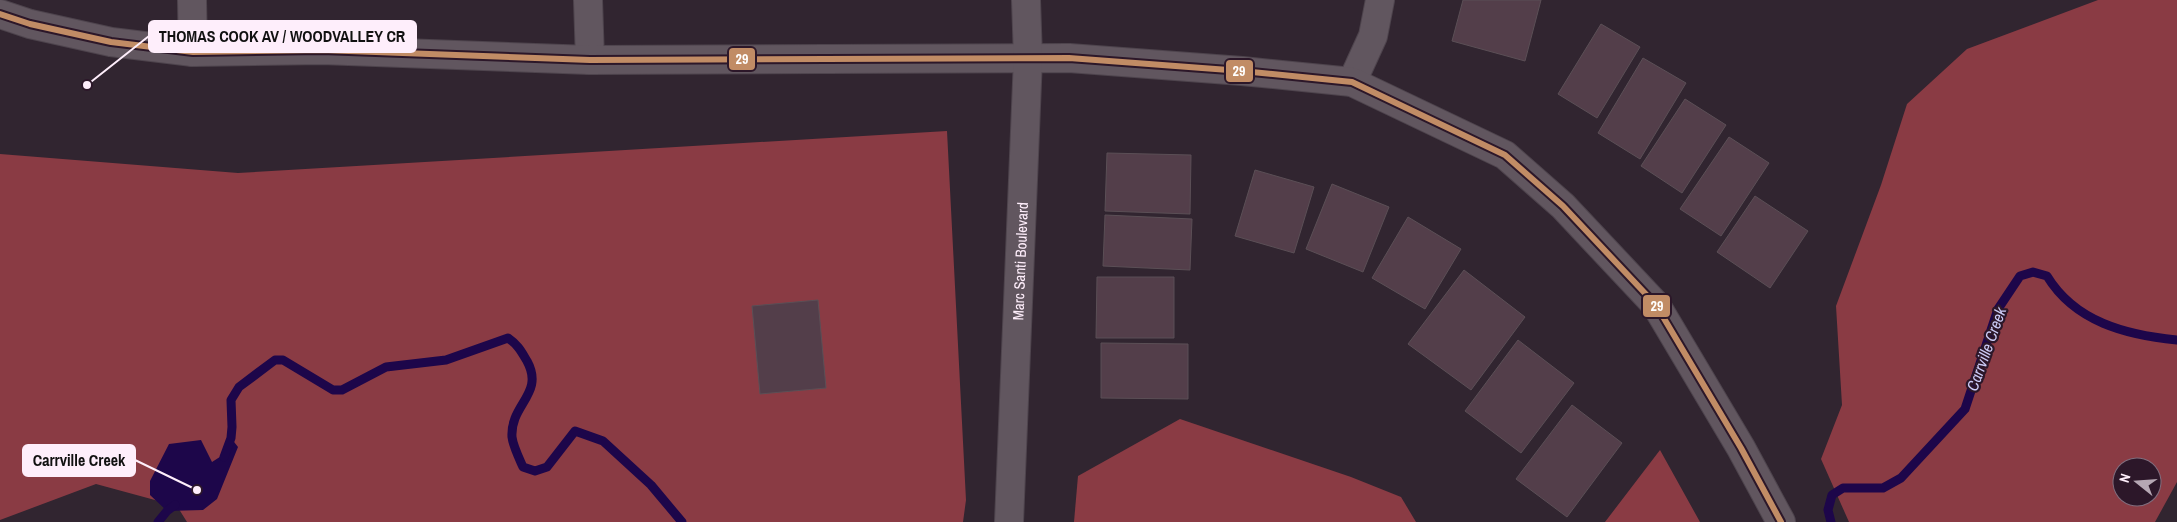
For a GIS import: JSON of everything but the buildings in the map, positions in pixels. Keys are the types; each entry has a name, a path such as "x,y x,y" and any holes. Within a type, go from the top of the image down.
{"street":[{"path":"192,0 193,52"},
{"path":"588,0 590,60"},
{"name":"Marc Santi Boulevard","path":"1009,522 1028,58 1026,0"},
{"path":"1352,82 1374,36 1380,0"},
{"path":"0,14 30,24 111,42 193,52 322,50 590,60 1070,58 1352,82 1505,156 1563,206 1656,305 1741,448 1781,522"}],"shaded area":[{"path":"2098,0 2177,0 2177,482 2155,522 1849,522 1821,459 1842,405 1836,306 1881,185 1907,104 1967,49"},
{"path":"947,131 966,500 963,522 187,522 177,506 96,484 0,520 0,154 238,173"},
{"path":"1180,419 1351,477 1401,497 1416,522 1074,522 1078,476"},
{"path":"231,438 238,447 217,499 203,510 167,511 150,495 150,481 169,444 201,440 212,462 226,453"},
{"path":"1660,450 1700,522 1605,522"}],"waterway":[{"name":"Carrville Creek","path":"1831,522 1828,510 1832,495 1843,488 1883,488 1901,478 1965,409 1998,309 2020,276 2033,272 2047,276 2072,305 2103,323 2121,330 2177,340"},
{"name":"Carrville Creek","path":"224,457 231,438 231,400 239,387 275,360 283,360 333,390 342,390 386,367 446,360 508,338 521,351 531,372 532,382 530,391 516,416 512,437 523,467 535,471 547,467 575,431 603,441 651,485 682,522"},
{"name":"Carrville Creek","path":"158,522 175,505"}],"transit line":[{"name":"29","path":"0,14 30,24 111,42 193,52 322,50 590,60 1069,58 1242,71 1352,82 1505,155 1563,206 1656,305 1741,448 1781,522"}],"place":[{"name":"THOMAS COOK AV / WOODVALLEY CR","path":"87,85"},
{"name":"Carrville Creek","path":"197,490"}]}
